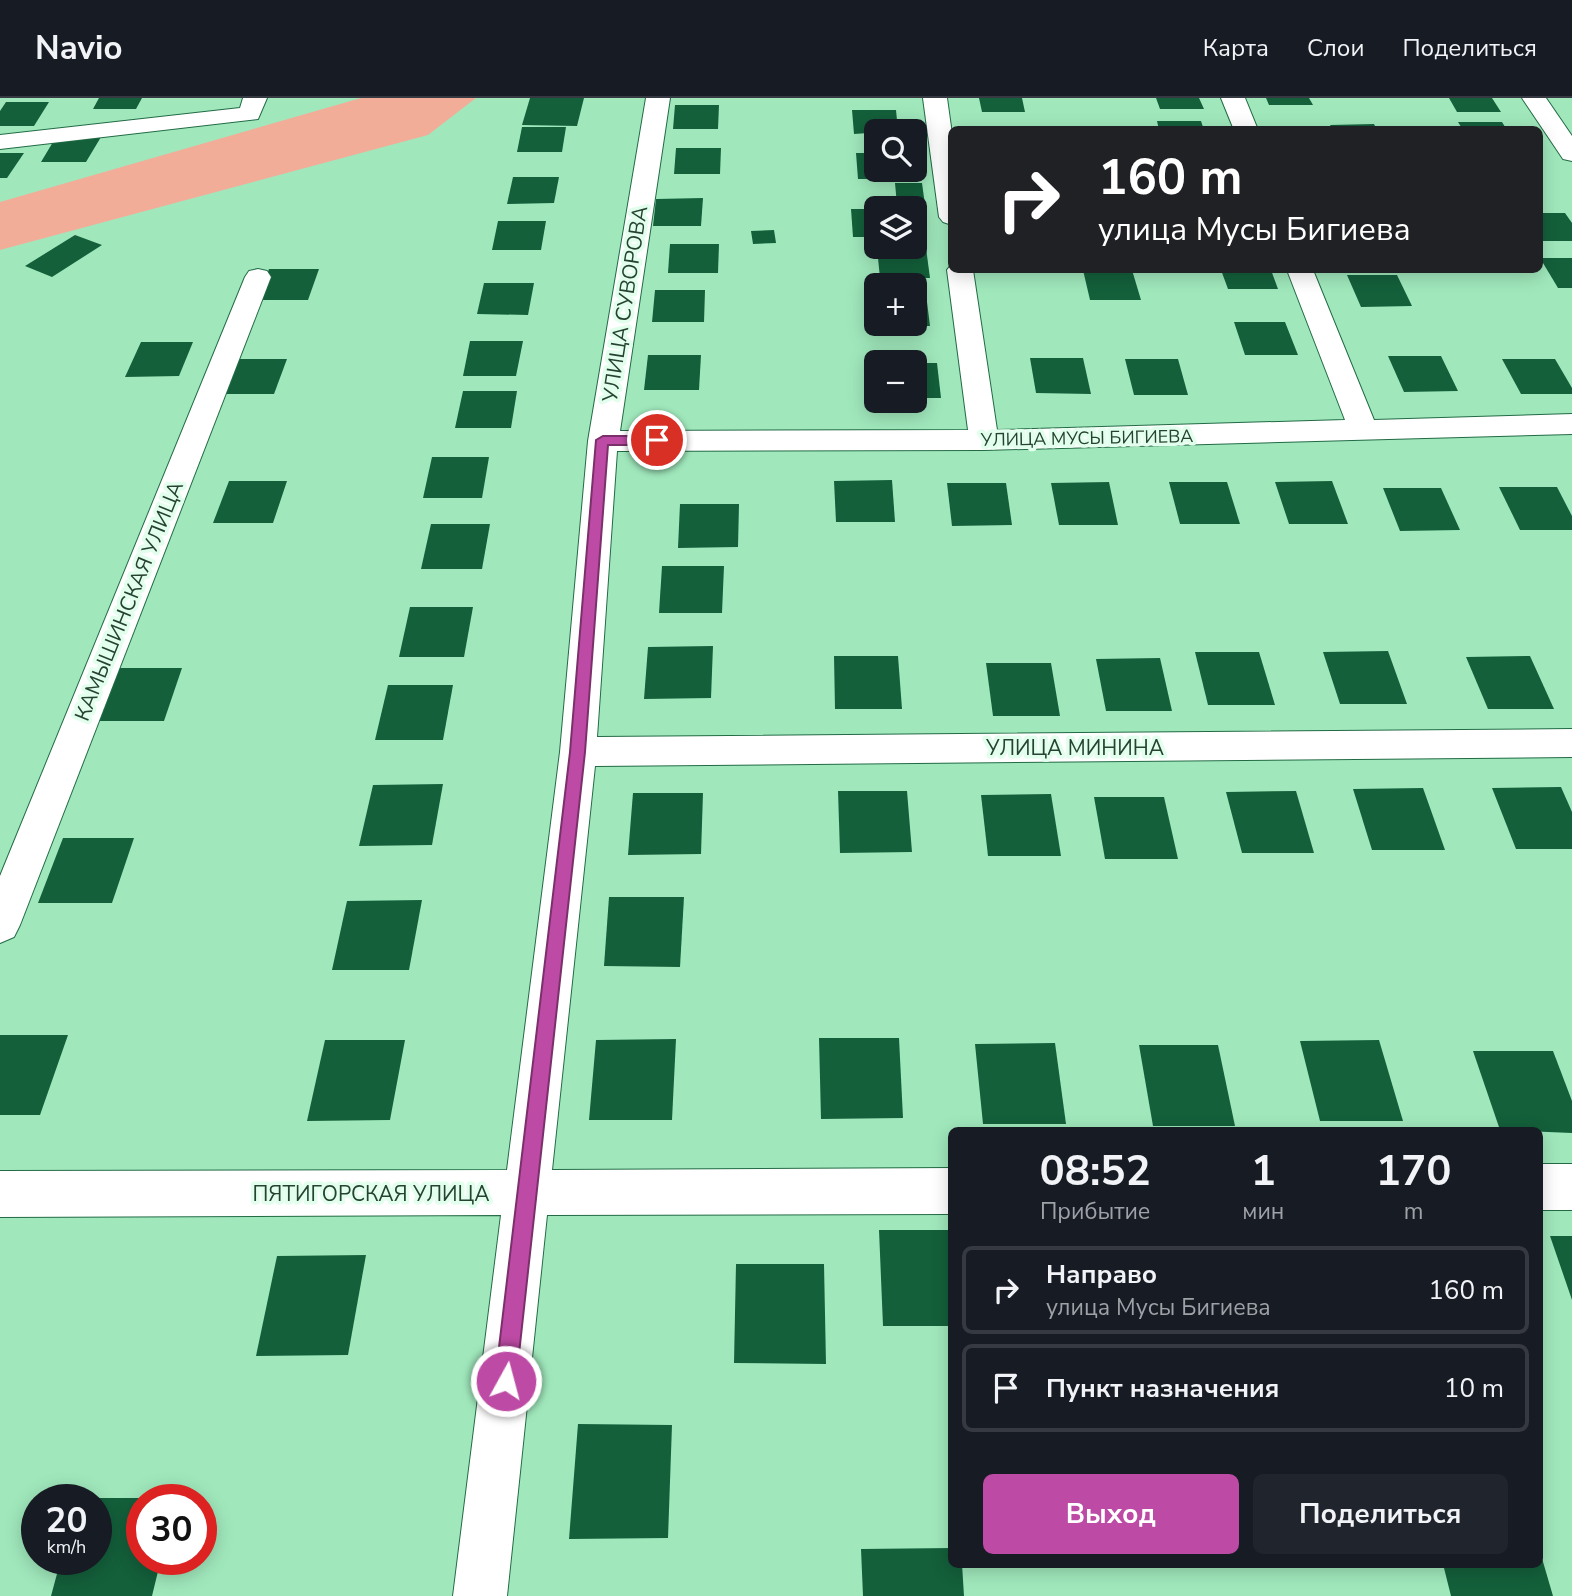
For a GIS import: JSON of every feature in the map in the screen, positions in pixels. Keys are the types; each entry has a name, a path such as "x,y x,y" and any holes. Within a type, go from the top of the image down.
{"street":[{"path":"0,142 250,114 255,98"},
{"name":"УЛИЦА СУВОРОВА","path":"480,1596 578,752 603,440 658,98"},
{"path":"935,98 948,188"},
{"path":"1233,98 1244,126"},
{"path":"1544,102 1572,154"},
{"path":"960,273 984,440"},
{"path":"1301,273 1364,431"},
{"name":"КАМЫШИНСКАЯ УЛИЦА","path":"0,925 258,277"},
{"name":"УЛИЦА МУСЫ БИГИЕВА","path":"603,440 984,440 1572,424"},
{"name":"УЛИЦА МИНИНА","path":"578,752 1572,743"},
{"path":"1543,1187 1572,1187"},
{"name":"ПЯТИГОРСКАЯ УЛИЦА","path":"0,1194 948,1191"}],"shaded area":[{"path":"361,98 476,98 428,135 0,250 0,202"}],"building":[{"path":"99,98 142,98 136,109 93,109"},
{"path":"530,98 584,98 577,126 522,125"},
{"path":"979,98 1022,98 1025,112 982,112"},
{"path":"1156,98 1199,98 1204,109 1160,109"},
{"path":"1266,98 1309,98 1313,105 1269,105"},
{"path":"1449,98 1492,98 1501,112 1457,112"},
{"path":"6,102 49,102 34,126 0,126 0,111"},
{"path":"675,105 719,105 718,129 673,129"},
{"path":"852,110 896,110 897,119 864,119 864,133 854,134"},
{"path":"1157,121 1201,121 1203,126 1158,126"},
{"path":"1458,122 1502,122 1504,126 1460,126"},
{"path":"1374,124 1375,126 1331,126"},
{"path":"522,127 566,127 562,152 517,152"},
{"path":"56,137 101,137 86,162 41,162"},
{"path":"676,148 721,148 720,174 674,174"},
{"path":"0,153 24,153 7,178 0,178"},
{"path":"856,153 864,153 864,179 858,179"},
{"path":"513,177 559,177 554,203 507,204"},
{"path":"895,183 922,183 924,196 896,196"},
{"path":"703,198 701,226 653,226 656,199"},
{"path":"851,209 864,209 864,237 853,237"},
{"path":"1543,213 1565,213 1572,223 1572,241 1543,241"},
{"path":"498,221 546,221 541,250 492,250"},
{"path":"774,230 776,243 753,244 751,231"},
{"path":"75,235 102,245 52,277 25,266"},
{"path":"670,244 719,244 718,273 668,273"},
{"path":"927,256 930,278 927,278 927,273 880,273 878,259 927,259"},
{"path":"1543,258 1572,258 1572,288 1558,288 1543,263"},
{"path":"269,269 319,269 308,300 257,300"},
{"path":"1084,273 1133,273 1141,300 1090,300"},
{"path":"1222,273 1272,273 1278,289 1228,289"},
{"path":"1347,275 1397,275 1412,306 1361,307"},
{"path":"484,283 534,283 528,315 477,314"},
{"path":"655,290 705,290 704,322 652,322"},
{"path":"927,302 930,326 927,326"},
{"path":"1234,322 1285,322 1298,355 1245,355"},
{"path":"470,341 523,341 516,376 463,376"},
{"path":"141,342 193,342 179,376 125,377"},
{"path":"648,355 701,355 699,390 644,390"},
{"path":"1388,356 1441,356 1458,391 1404,392"},
{"path":"1030,358 1083,358 1091,394 1036,393"},
{"path":"233,359 287,359 274,394 220,394"},
{"path":"1125,359 1178,359 1188,395 1134,395"},
{"path":"1502,359 1555,359 1572,388 1572,394 1521,394"},
{"path":"927,363 937,363 941,398 927,398"},
{"path":"463,391 517,391 511,428 455,428"},
{"path":"432,457 489,457 482,498 423,498"},
{"path":"892,480 895,522 836,522 834,481"},
{"path":"229,481 287,481 273,523 213,523"},
{"path":"1332,481 1348,524 1289,524 1275,482"},
{"path":"1109,482 1118,525 1059,525 1051,483"},
{"path":"1169,482 1227,482 1240,524 1180,524"},
{"path":"947,483 1006,483 1012,525 952,526"},
{"path":"1499,487 1557,487 1572,516 1572,530 1520,530"},
{"path":"1383,488 1441,488 1460,530 1400,531"},
{"path":"680,504 739,504 738,547 678,548"},
{"path":"431,524 490,524 482,569 421,569"},
{"path":"662,566 724,566 722,613 659,613"},
{"path":"410,607 473,607 464,657 399,657"},
{"path":"713,646 711,698 644,699 648,647"},
{"path":"1388,651 1407,704 1340,704 1323,652"},
{"path":"1195,652 1259,652 1275,705 1208,705"},
{"path":"834,656 898,656 902,709 835,709"},
{"path":"1530,656 1554,709 1488,709 1466,657"},
{"path":"1160,658 1172,711 1106,711 1096,659"},
{"path":"986,663 1051,663 1060,716 993,716"},
{"path":"117,668 182,668 164,721 96,721"},
{"path":"388,685 453,685 443,740 375,740"},
{"path":"443,784 432,845 359,846 373,785"},
{"path":"1561,787 1572,812 1572,849 1516,849 1492,788"},
{"path":"1423,788 1445,850 1372,850 1353,789"},
{"path":"838,791 907,791 912,852 840,853"},
{"path":"1296,791 1314,853 1242,853 1226,792"},
{"path":"633,793 703,793 701,854 628,855"},
{"path":"1051,794 1061,856 988,856 981,795"},
{"path":"1094,797 1164,797 1178,859 1105,859"},
{"path":"63,838 134,838 112,903 38,903"},
{"path":"609,897 684,897 680,967 604,966"},
{"path":"422,900 409,970 332,970 347,901"},
{"path":"0,1035 68,1035 40,1115 0,1115"},
{"path":"819,1038 899,1038 903,1118 821,1119"},
{"path":"676,1039 672,1120 589,1120 596,1040"},
{"path":"325,1040 405,1040 390,1120 307,1121"},
{"path":"1379,1040 1403,1121 1320,1121 1300,1041"},
{"path":"1055,1043 1066,1124 983,1124 975,1044"},
{"path":"1139,1045 1218,1045 1235,1126 1153,1126"},
{"path":"1473,1051 1553,1051 1572,1101 1572,1133 1543,1132 1543,1127 1499,1127"},
{"path":"879,1230 948,1230 948,1326 883,1326"},
{"path":"1550,1236 1572,1236 1572,1300"},
{"path":"366,1255 348,1355 256,1356 277,1256"},
{"path":"736,1264 824,1264 826,1364 734,1363"},
{"path":"578,1424 672,1425 668,1538 569,1539"},
{"path":"112,1498 126,1498 126,1575 157,1575 152,1596 51,1596 57,1575 112,1575"},
{"path":"948,1548 948,1568 962,1568 964,1596 863,1596 861,1549"},
{"path":"1543,1562 1553,1596 1451,1596 1444,1568 1543,1568"}],"route":[{"path":"506,1381 578,752 603,440 657,440"}]}
